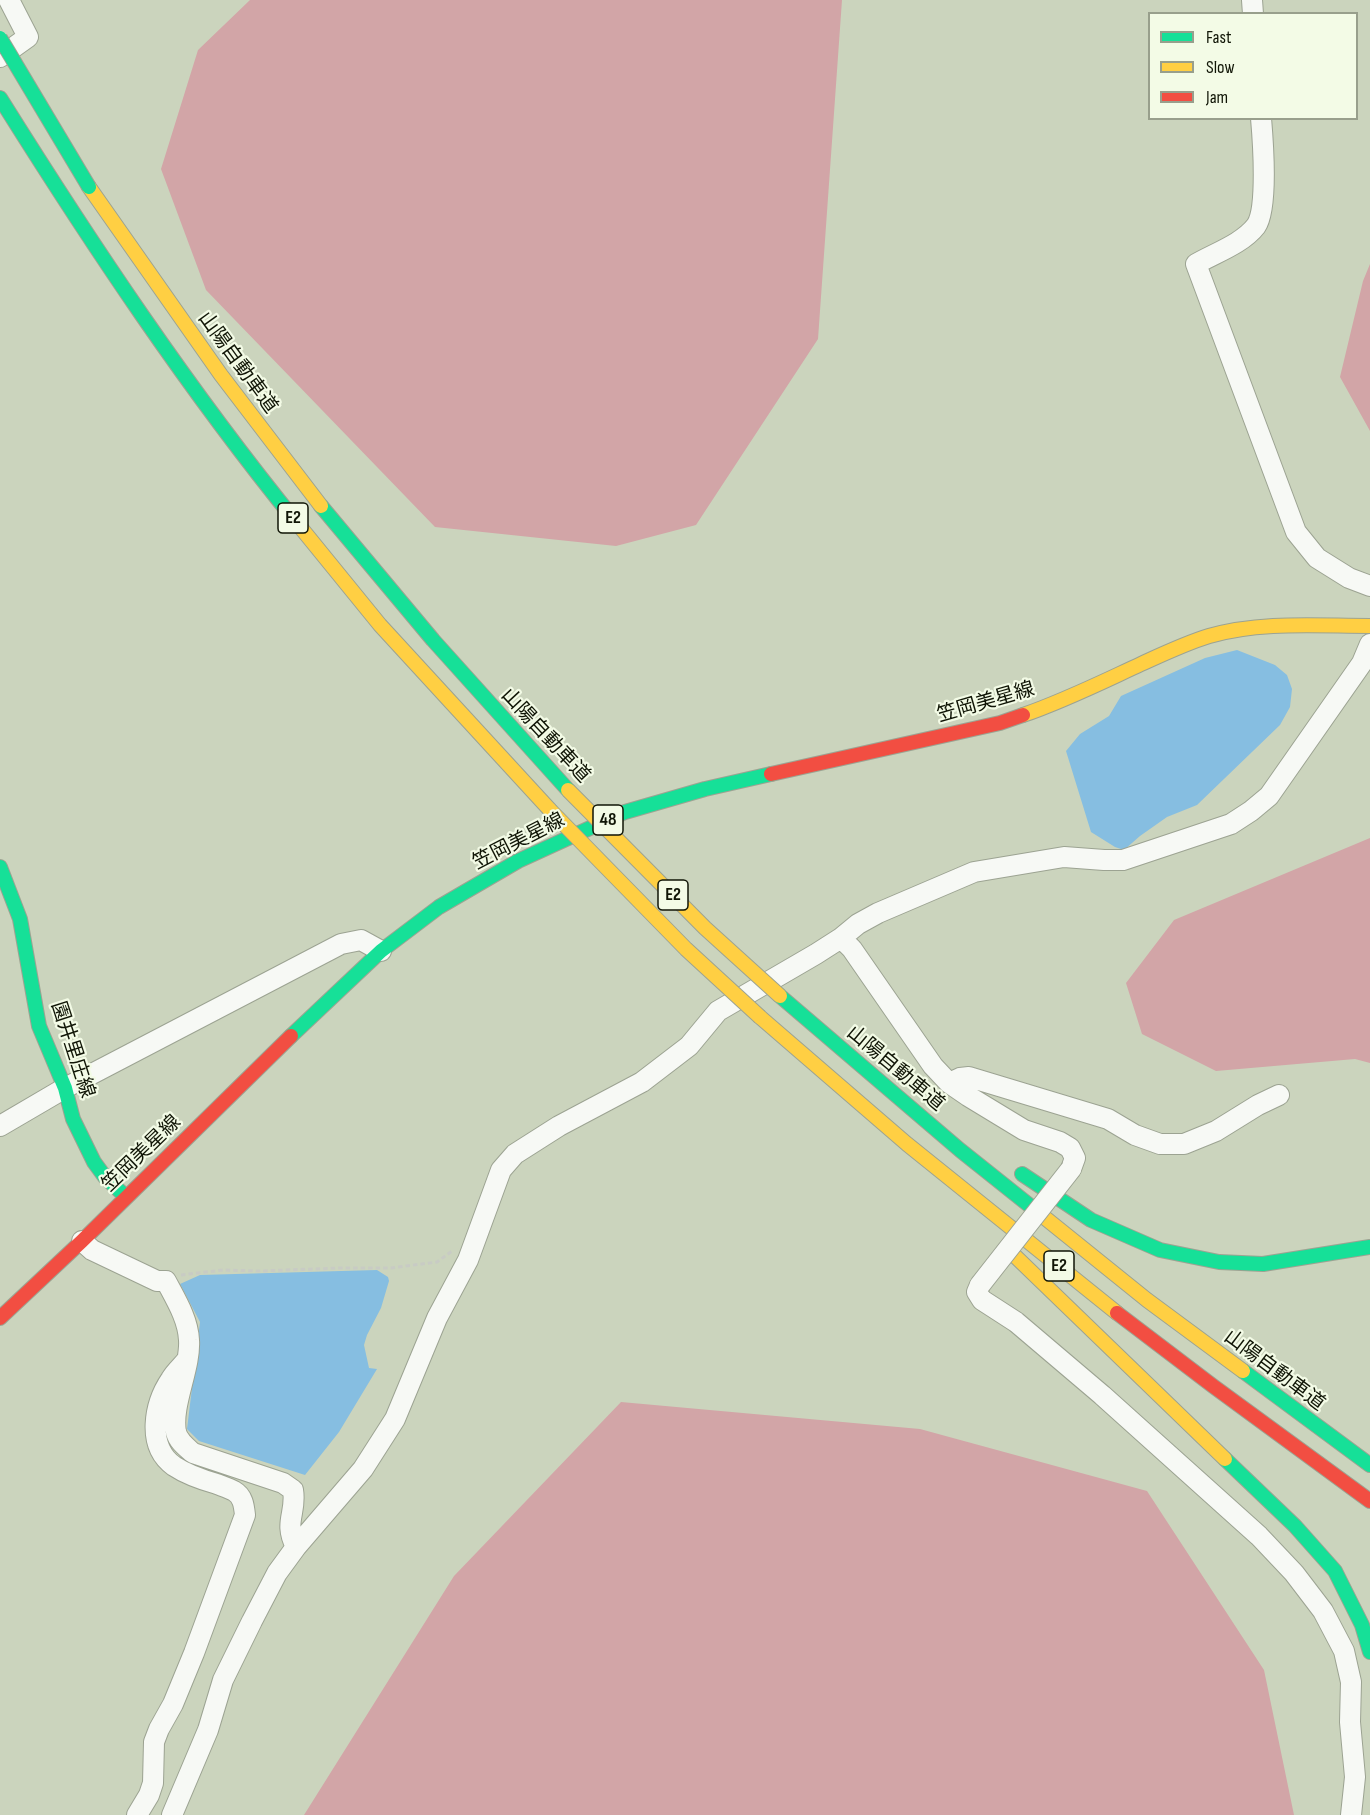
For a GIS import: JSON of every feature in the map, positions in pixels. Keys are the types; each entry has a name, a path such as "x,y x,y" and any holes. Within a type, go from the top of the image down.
{"main road":[{"name":"山陽自動車道","path":"0,38 89,187 198,345 303,485 411,616 506,724 568,790 705,927 960,1150 1147,1300 1370,1465"},
{"name":"E2","path":"0,98 65,202 174,362 280,502 380,625 550,810 669,933 853,1100 941,1173 1129,1322 1370,1501"},
{"name":"笠岡美星線","path":"0,1317 381,951 439,907 518,861 625,812 705,789 1000,723 1054,704 1174,649 1209,636 1283,626 1370,626"},
{"name":"園井里庄線","path":"0,867 20,919 39,1026 65,1088 66,1097 82,1140 99,1170 126,1197"},
{"path":"783,994 907,1086"},
{"path":"853,1100 964,1206"},
{"path":"1008,1164 1091,1220 1160,1250 1219,1262 1263,1264 1326,1256 1370,1247"},
{"path":"998,1239 1295,1526 1335,1571 1362,1625 1370,1652"}],"street":[{"path":"0,57 28,37 9,0"},
{"path":"1261,120 1264,152 1261,214 1257,224 1241,239 1196,264 1296,532 1317,558 1348,578 1370,586"},
{"path":"172,1815 208,1730 223,1680 277,1573 296,1547 363,1469 395,1419 437,1318 468,1260 501,1170 515,1154 559,1126 642,1082 689,1046 718,1011 841,938 878,912 974,872 1064,857 1123,860 1231,824 1269,796 1362,663 1370,644"},
{"path":"841,938 852,949 933,1066 949,1083 1024,1130 1060,1142 1070,1148 1075,1158 1071,1169 980,1285 977,1292 982,1300 1016,1322 1094,1388 1259,1536 1294,1573 1323,1611 1344,1651 1351,1682 1350,1722 1355,1777 1351,1815"},
{"path":"0,1126 65,1088 341,944 361,940 381,951"},
{"path":"949,1083 969,1077 1108,1119 1135,1135 1160,1144 1185,1144 1216,1131 1258,1105 1280,1095"},
{"path":"82,1240 93,1250 157,1281 166,1281 188,1326 190,1344 176,1432 182,1444 193,1453 283,1483 293,1490 290,1537 296,1547"},
{"path":"137,1815 149,1796 153,1783 154,1742 194,1653 245,1515 243,1501 235,1491 175,1467 162,1454 156,1441 160,1398 171,1378 186,1361"}],"path":[{"path":"166,1281 190,1274 223,1270 392,1268 437,1262 453,1251"}],"shaded area":[{"path":"250,0 842,0 818,339 696,525 616,546 435,527 206,290 161,169 198,50"},
{"path":"1370,264 1370,431 1340,377 1363,281"},
{"path":"1370,838 1370,1063 1355,1059 1216,1071 1142,1034 1126,983 1174,920"},
{"path":"621,1402 920,1429 1147,1491 1264,1670 1294,1815 304,1815 454,1576"}],"water":[{"path":"1237,650 1275,665 1287,675 1292,689 1290,707 1280,725 1197,805 1167,817 1124,850 1091,832 1066,751 1080,734 1109,716 1121,696 1205,658"},
{"path":"377,1270 388,1277 389,1281 381,1308 364,1345 369,1368 377,1369 339,1432 305,1475 199,1441 187,1429 200,1322 180,1284 200,1275"}],"traffic: fast":[{"path":"0,38 89,187"},
{"path":"0,98 70,208 179,368 297,523"},
{"path":"321,506 433,640 568,790"},
{"path":"291,1036 381,951 439,907 518,861 625,812 705,789 771,774"},
{"path":"0,867 20,919 39,1026 65,1088 73,1119 94,1162 105,1177 126,1197"},
{"path":"780,996 960,1150 1039,1213"},
{"path":"1022,1174 1091,1220 1160,1250 1219,1262 1263,1264 1370,1247"},
{"path":"1243,1371 1370,1465"},
{"path":"1225,1459 1295,1526 1335,1571 1362,1625 1370,1652"}],"traffic: slow":[{"path":"89,187 221,375 321,506"},
{"path":"297,523 380,625 550,810"},
{"path":"1023,715 1209,636 1269,626 1370,626"},
{"path":"568,790 705,928 780,996"},
{"path":"550,810 686,949 760,1017"},
{"path":"760,1017 907,1144 1117,1313"},
{"path":"1039,1213 1147,1300 1243,1371"},
{"path":"1015,1256 1225,1459"}],"traffic: jam":[{"path":"771,774 1000,723 1023,715"},
{"path":"0,1318 291,1036"},
{"path":"1117,1313 1370,1501"}]}
